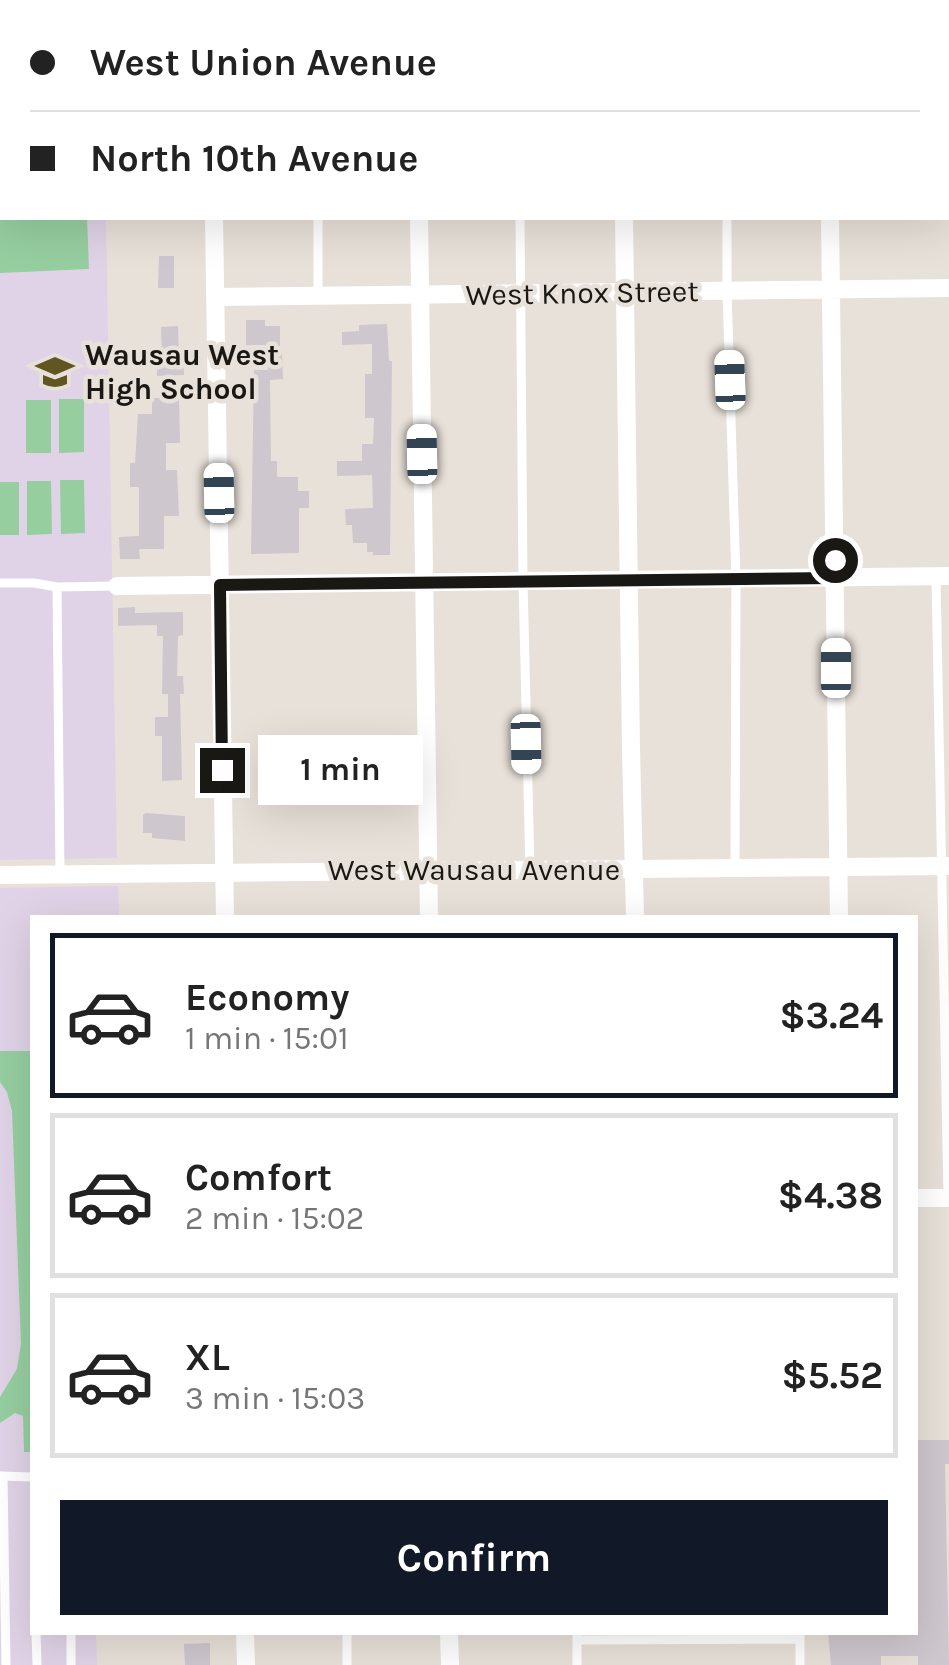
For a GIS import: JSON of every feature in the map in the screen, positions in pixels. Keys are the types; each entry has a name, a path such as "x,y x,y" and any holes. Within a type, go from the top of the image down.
{"street":[{"path":"214,220 225,915"},
{"path":"419,220 429,915"},
{"path":"624,220 635,915"},
{"path":"830,220 839,915"},
{"name":"West Knox Street","path":"214,297 949,288"},
{"path":"117,586 942,576"},
{"name":"West Wausau Avenue","path":"0,875 946,866"},
{"path":"918,1198 949,1198"},
{"path":"245,1635 246,1665"},
{"path":"449,1635 450,1665"}],"lane":[{"path":"318,220 318,296"},
{"path":"520,220 530,870"},
{"path":"728,220 736,579 736,868"},
{"path":"942,576 949,1198"},
{"path":"0,583 117,586"},
{"path":"57,586 60,874"},
{"path":"6,1665 2,1476 30,1477"},
{"path":"36,1635 37,1665"},
{"path":"71,1635 71,1665"},
{"path":"346,1635 347,1665"},
{"path":"577,1665 577,1636 800,1636 800,1665"}],"shaded area":[{"name":"Wausau West High School","path":"0,220 106,220 117,858 0,860"},
{"path":"118,886 119,915 30,915 30,1635 96,1635 97,1665 0,1665 0,888"}],"green space":[{"path":"0,220 87,220 89,269 0,273"},
{"path":"59,399 84,399 84,452 59,453"},
{"path":"26,400 51,400 51,453 26,453"},
{"path":"60,480 84,480 85,533 61,534"},
{"path":"27,481 51,481 52,534 27,535"},
{"path":"0,482 19,482 19,535 0,535"},
{"path":"0,1051 30,1051 30,1452 24,1452 23,1416 15,1413 0,1423 0,1397 17,1369 21,1344 12,1111 0,1082"}],"building":[{"path":"159,256 174,256 174,288 158,288"},
{"path":"246,320 265,320 265,326 280,326 283,379 270,380 271,461 277,461 277,477 298,477 298,491 309,491 309,508 299,508 299,553 251,554 254,370 268,370 268,345 246,345"},
{"path":"387,324 392,361 390,555 373,555 367,552 367,543 353,543 352,525 346,525 345,509 373,508 372,475 337,476 337,461 362,461 362,444 373,444 374,418 365,418 365,374 372,374 372,344 342,345 342,332 359,331 359,325"},
{"path":"178,326 184,375 157,376 157,356 162,356 161,327"},
{"path":"152,398 179,398 180,443 166,443 166,470 177,470 179,516 164,516 164,549 139,549 140,559 120,559 119,537 139,536 139,487 130,487 130,463 135,463 138,414 152,414"},
{"path":"135,607 135,613 183,612 177,676 183,676 184,694 180,694 182,780 162,781 162,736 155,736 155,717 168,717 168,694 162,694 163,636 157,636 157,625 118,626 118,608"},
{"path":"146,813 185,816 185,841 152,838 152,833 143,833"},
{"path":"918,1440 949,1440 949,1464 945,1464 949,1665 918,1665 918,1656 881,1656 881,1665 831,1665 828,1635 918,1635"},
{"path":"210,1643 210,1665 185,1665 184,1644"}],"place":[{"name":"Wausau West High School","path":"55,372"}],"route":[{"path":"222,770 220,585 836,578 835,560"}]}
